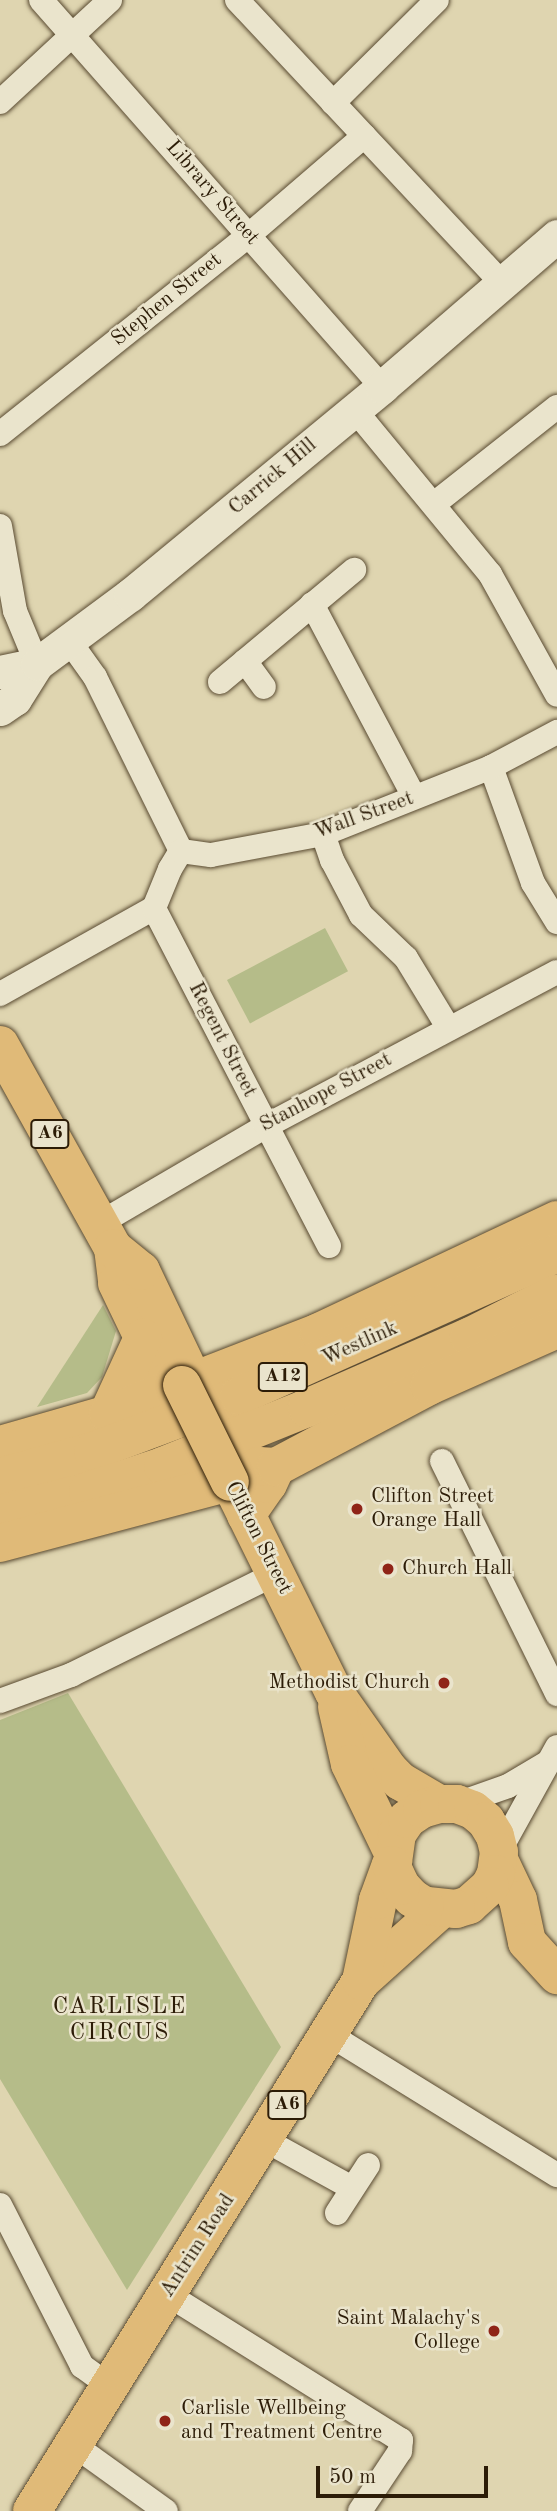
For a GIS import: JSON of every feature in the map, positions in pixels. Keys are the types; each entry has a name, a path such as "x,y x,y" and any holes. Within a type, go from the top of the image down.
{"main road":[{"name":"Carrick Hill","path":"501,282 557,216"},
{"name":"Carrick Hill","path":"0,672 37,664 70,642 382,387 557,236"},
{"name":"Carrick Hill","path":"0,709 15,699 37,664"},
{"name":"Clifton Street","path":"0,1045 106,1236 117,1283 165,1383 182,1385"},
{"path":"0,1445 108,1414 319,1332 557,1220"},
{"name":"Clifton Street","path":"106,1236 141,1271 189,1372 182,1385"},
{"name":"Westlink","path":"0,1477 93,1451 239,1396 557,1253"},
{"name":"Westlink","path":"0,1514 88,1491 163,1466 317,1404 469,1337 557,1293"},
{"path":"0,1543 238,1499 260,1466 276,1467 429,1387 557,1329"},
{"path":"108,1414 143,1338"},
{"name":"Clifton Street","path":"182,1385 334,1692 389,1770 400,1781 448,1804"},
{"name":"Clifton Street","path":"334,1692 350,1764 392,1858"},
{"name":"A6","path":"448,1804 472,1810 486,1821 495,1836 499,1856 490,1886 469,1905 448,1909 412,1898 401,1886 392,1858 397,1834 407,1819 422,1809 448,1804"},
{"path":"499,1856 518,1900 527,1942"},
{"name":"Antrim Road","path":"32,2511 265,2140 361,1981 377,1899 392,1858"},
{"path":"448,1909 527,1942 557,1975"},
{"name":"Antrim Road","path":"361,1981 448,1909"}],"street":[{"name":"Library Street","path":"41,0 382,387"},
{"path":"0,102 110,0"},
{"path":"237,0 501,282"},
{"path":"333,103 438,0"},
{"name":"Stephen Street","path":"0,434 249,234 364,136"},
{"path":"433,504 557,407"},
{"path":"354,409 490,574 557,695"},
{"path":"0,526 15,611 37,664"},
{"path":"220,682 354,570"},
{"path":"312,604 414,797"},
{"path":"0,994 154,908 175,860 95,677 70,642"},
{"path":"245,661 264,687"},
{"name":"Wall Street","path":"175,860 323,834 491,767 557,732"},
{"path":"491,767 533,883 556,921"},
{"path":"323,834 332,860 361,915 406,958 448,1027"},
{"name":"Regent Street","path":"154,908 329,1246"},
{"name":"Stanhope Street","path":"106,1236 266,1126 448,1027 557,972"},
{"path":"442,1461 557,1694"},
{"path":"0,1701 71,1675 277,1573"},
{"path":"448,1804 508,1786 552,1755"},
{"path":"499,1856 552,1755"},
{"path":"330,2035 557,2175"},
{"path":"265,2140 352,2188"},
{"path":"337,2213 368,2165"},
{"path":"0,2205 82,2366 110,2386"},
{"path":"167,2294 401,2440 400,2451 360,2511"},
{"path":"74,2445 166,2511"}],"green space":[{"path":"325,928 348,971 250,1023 227,980"},
{"path":"103,1305 116,1331 102,1377 87,1393 37,1407"},
{"path":"68,1693 281,2047 127,2290 0,2079 0,1720"}],"place":[{"name":"Clifton Street Orange Hall","path":"357,1509"},
{"name":"Church Hall","path":"388,1569"},
{"name":"Methodist Church","path":"444,1683"},
{"name":"Saint Malachy's College","path":"494,2331"},
{"name":"Carlisle Wellbeing and Treatment Centre","path":"165,2421"}],"district":[{"name":"CARLISLE CIRCUS","path":"120,2020"}]}
